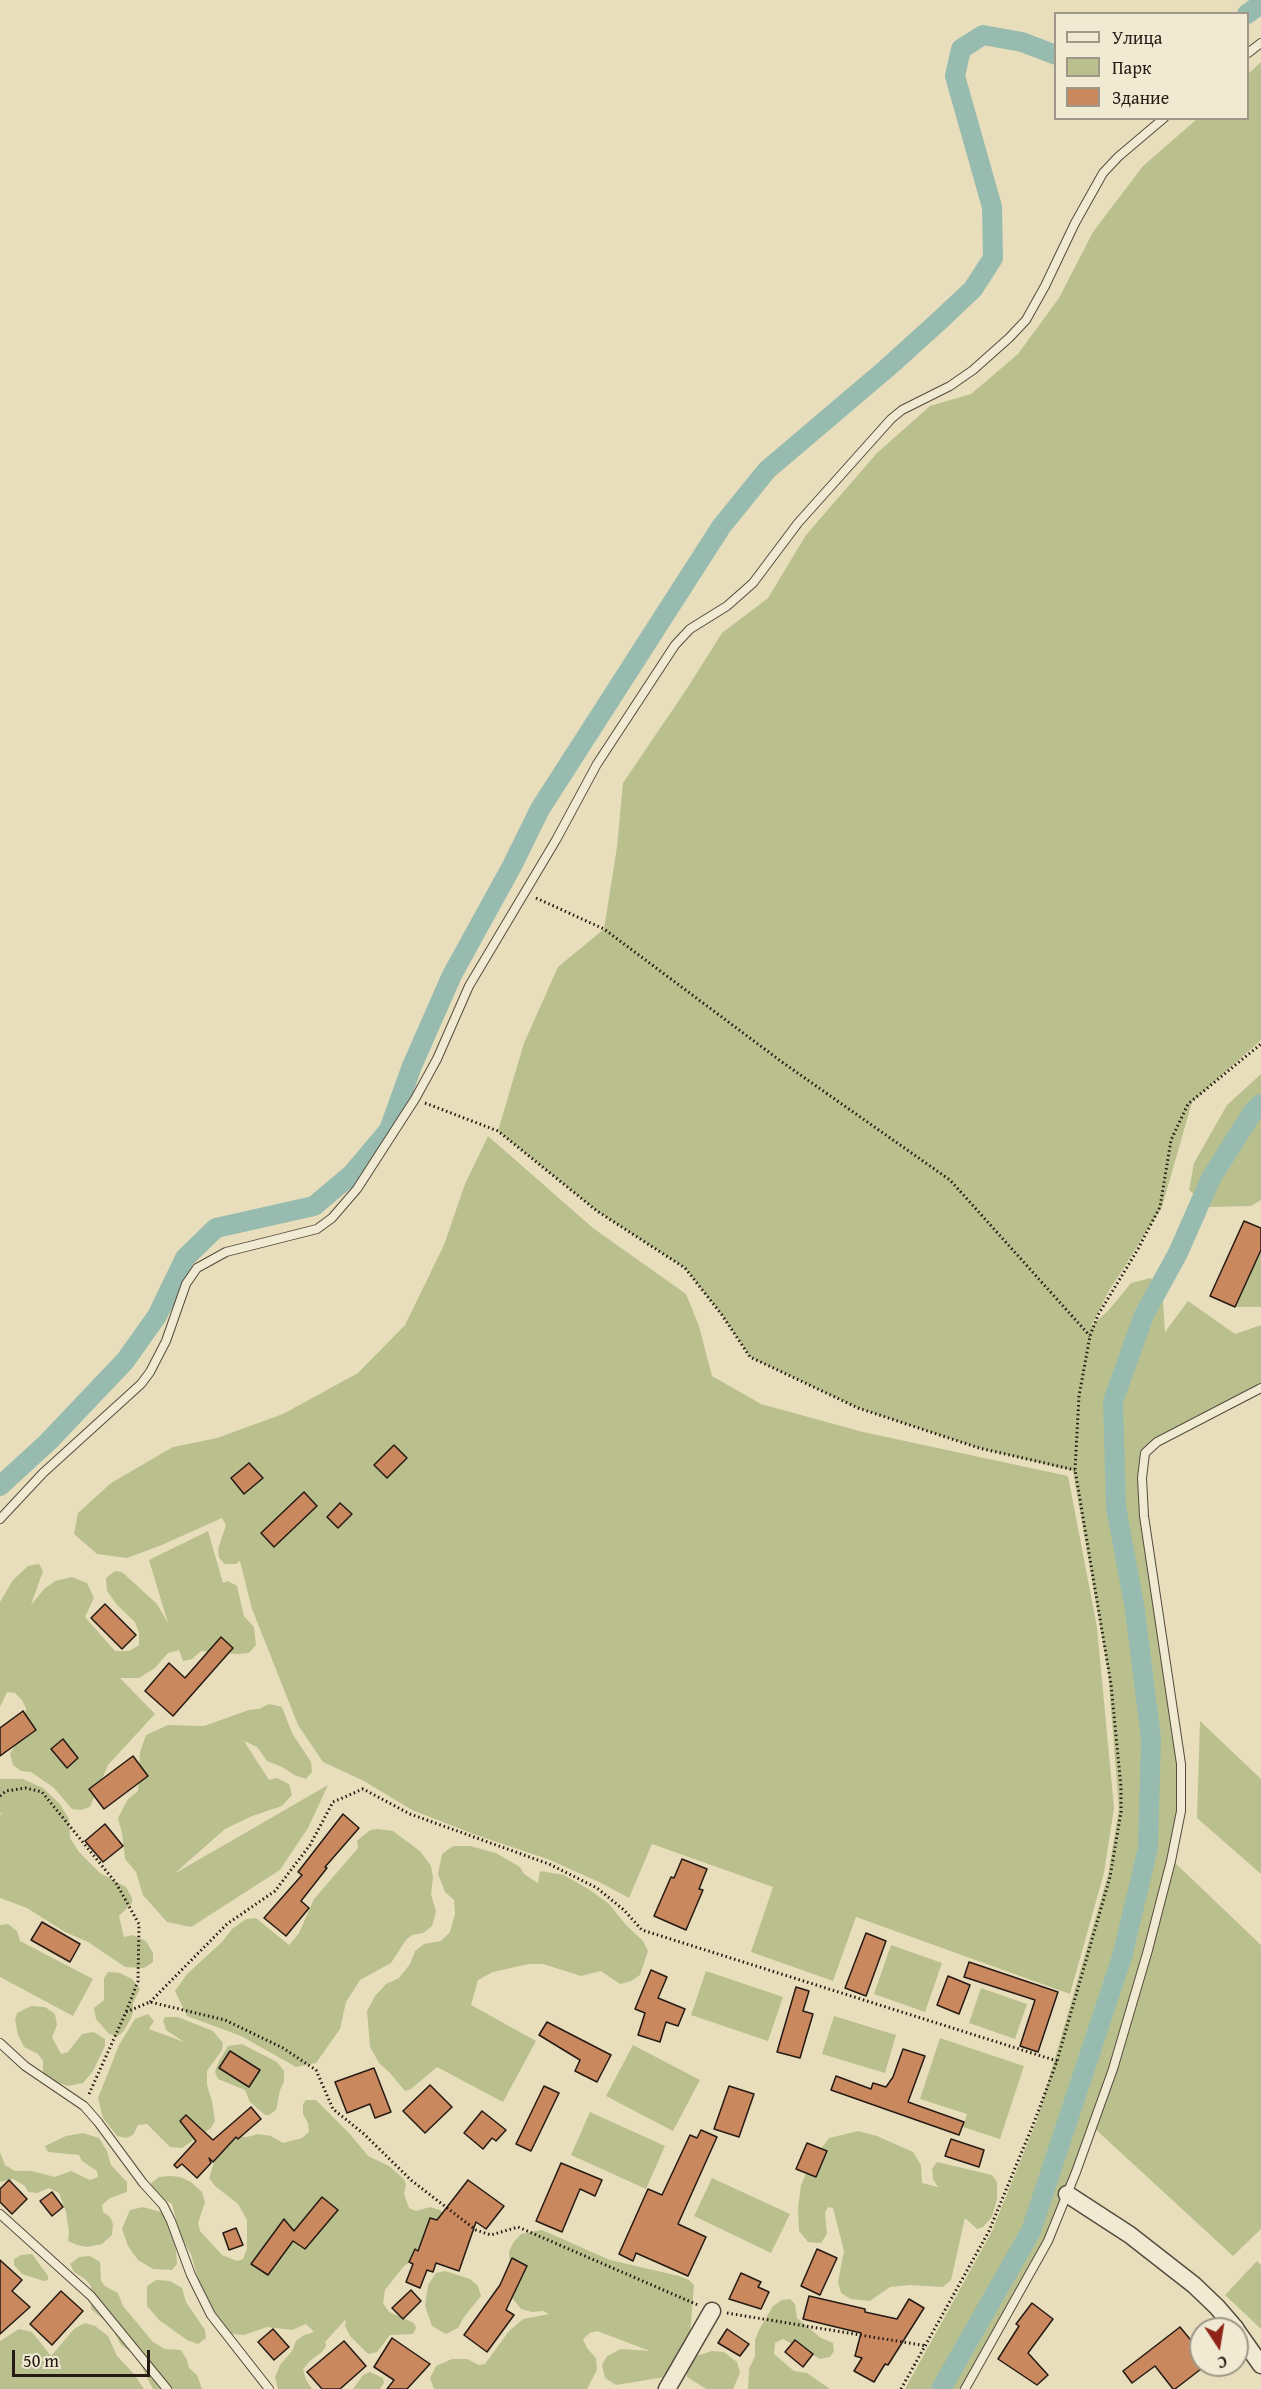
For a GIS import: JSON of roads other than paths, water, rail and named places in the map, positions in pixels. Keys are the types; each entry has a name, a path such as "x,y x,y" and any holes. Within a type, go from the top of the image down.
{"street":[{"path":"1067,2194 1130,2235 1194,2285 1225,2317"},
{"path":"667,2389 712,2311"},
{"path":"1249,2348 1261,2365"}],"lane":[{"path":"1249,52 1261,43"},
{"path":"0,1519 43,1473 141,1383 150,1372 166,1341 186,1284 197,1268 226,1252 317,1228 332,1218 357,1189 415,1099 469,986 556,840 597,764 675,645 690,629 728,606 753,583 798,523 891,419 902,410 950,386 973,370 992,356 1015,332 1026,320 1046,286 1075,223 1103,173 1118,157 1162,120"},
{"path":"965,2389 1048,2241 1067,2194 1113,2068 1145,1961 1171,1861 1181,1811 1181,1764 1144,1516 1142,1462 1145,1453 1157,1442 1261,1388"},
{"path":"0,2043 25,2066 84,2106 163,2205 191,2275 211,2315 269,2389"},
{"path":"0,2214 91,2296 166,2389"}],"waterway":[{"path":"1249,13 1261,4"},
{"path":"0,1486 48,1442 125,1361 157,1316 185,1258 216,1228 314,1206 352,1174 389,1130 412,1066 452,975 512,866 540,809 721,527 767,470 938,322 973,289 993,258 992,207 955,76 961,49 983,35 1022,42 1054,54"},
{"path":"941,2389 1031,2231 1122,1957 1148,1848 1151,1738 1135,1610 1116,1507 1113,1401 1144,1315 1178,1253 1211,1178 1254,1110 1261,1104"}]}
